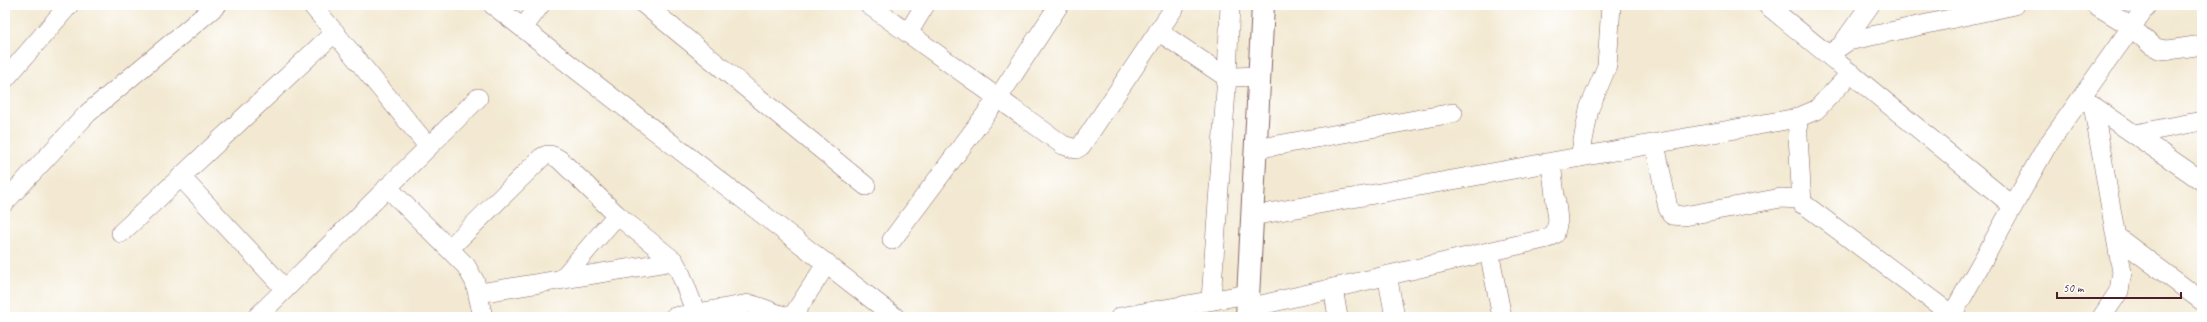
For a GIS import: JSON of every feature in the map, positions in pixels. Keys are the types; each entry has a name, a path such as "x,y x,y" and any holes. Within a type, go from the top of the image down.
{"street":[{"path":"8,70 69,5"},
{"path":"5,202 88,113 217,5"},
{"path":"312,5 428,146"},
{"path":"493,5 895,317"},
{"path":"523,28 540,5"},
{"path":"645,5 866,186"},
{"path":"869,5 1063,145 1076,149 1081,146 1176,5"},
{"path":"908,33 925,5"},
{"path":"892,240 998,98 1059,5"},
{"path":"1230,5 1256,149 1252,216 1236,302"},
{"path":"1236,302 1243,76 1263,5"},
{"path":"1580,157 1589,108 1607,66 1611,5"},
{"path":"1767,5 1837,50 1851,74 2012,206"},
{"path":"1837,50 1870,5"},
{"path":"1837,50 1853,39 2014,5"},
{"path":"2096,5 2130,26 2150,45 2159,49 2168,50 2202,45"},
{"path":"1655,144 1668,208 1672,215 1684,216 1781,198 1792,198 1952,316 2045,148 2087,101 2130,26 2147,5"},
{"path":"1158,31 1210,67 1243,76"},
{"path":"121,233 335,32"},
{"path":"1252,216 1797,118 1816,110 1851,74"},
{"path":"264,315 285,289 478,98"},
{"path":"2087,101 2202,181"},
{"path":"2087,101 2117,237 2122,282 2119,291 2102,317"},
{"path":"1256,149 1453,113"},
{"path":"1797,118 1802,204"},
{"path":"2135,134 2202,121"},
{"path":"450,248 547,155 553,155 617,215 674,261 680,272 696,313"},
{"path":"1120,317 1333,288 1548,238 1555,234 1558,220 1551,163"},
{"path":"180,177 285,289"},
{"path":"387,187 450,248 466,266 479,293 483,317"},
{"path":"562,279 617,215"},
{"path":"2117,237 2202,301"},
{"path":"1489,252 1502,317"},
{"path":"479,293 674,261"},
{"path":"674,317 749,304 758,306 776,315 792,317 827,263"},
{"path":"1388,275 1395,317"},
{"path":"1333,288 1338,317"}]}
